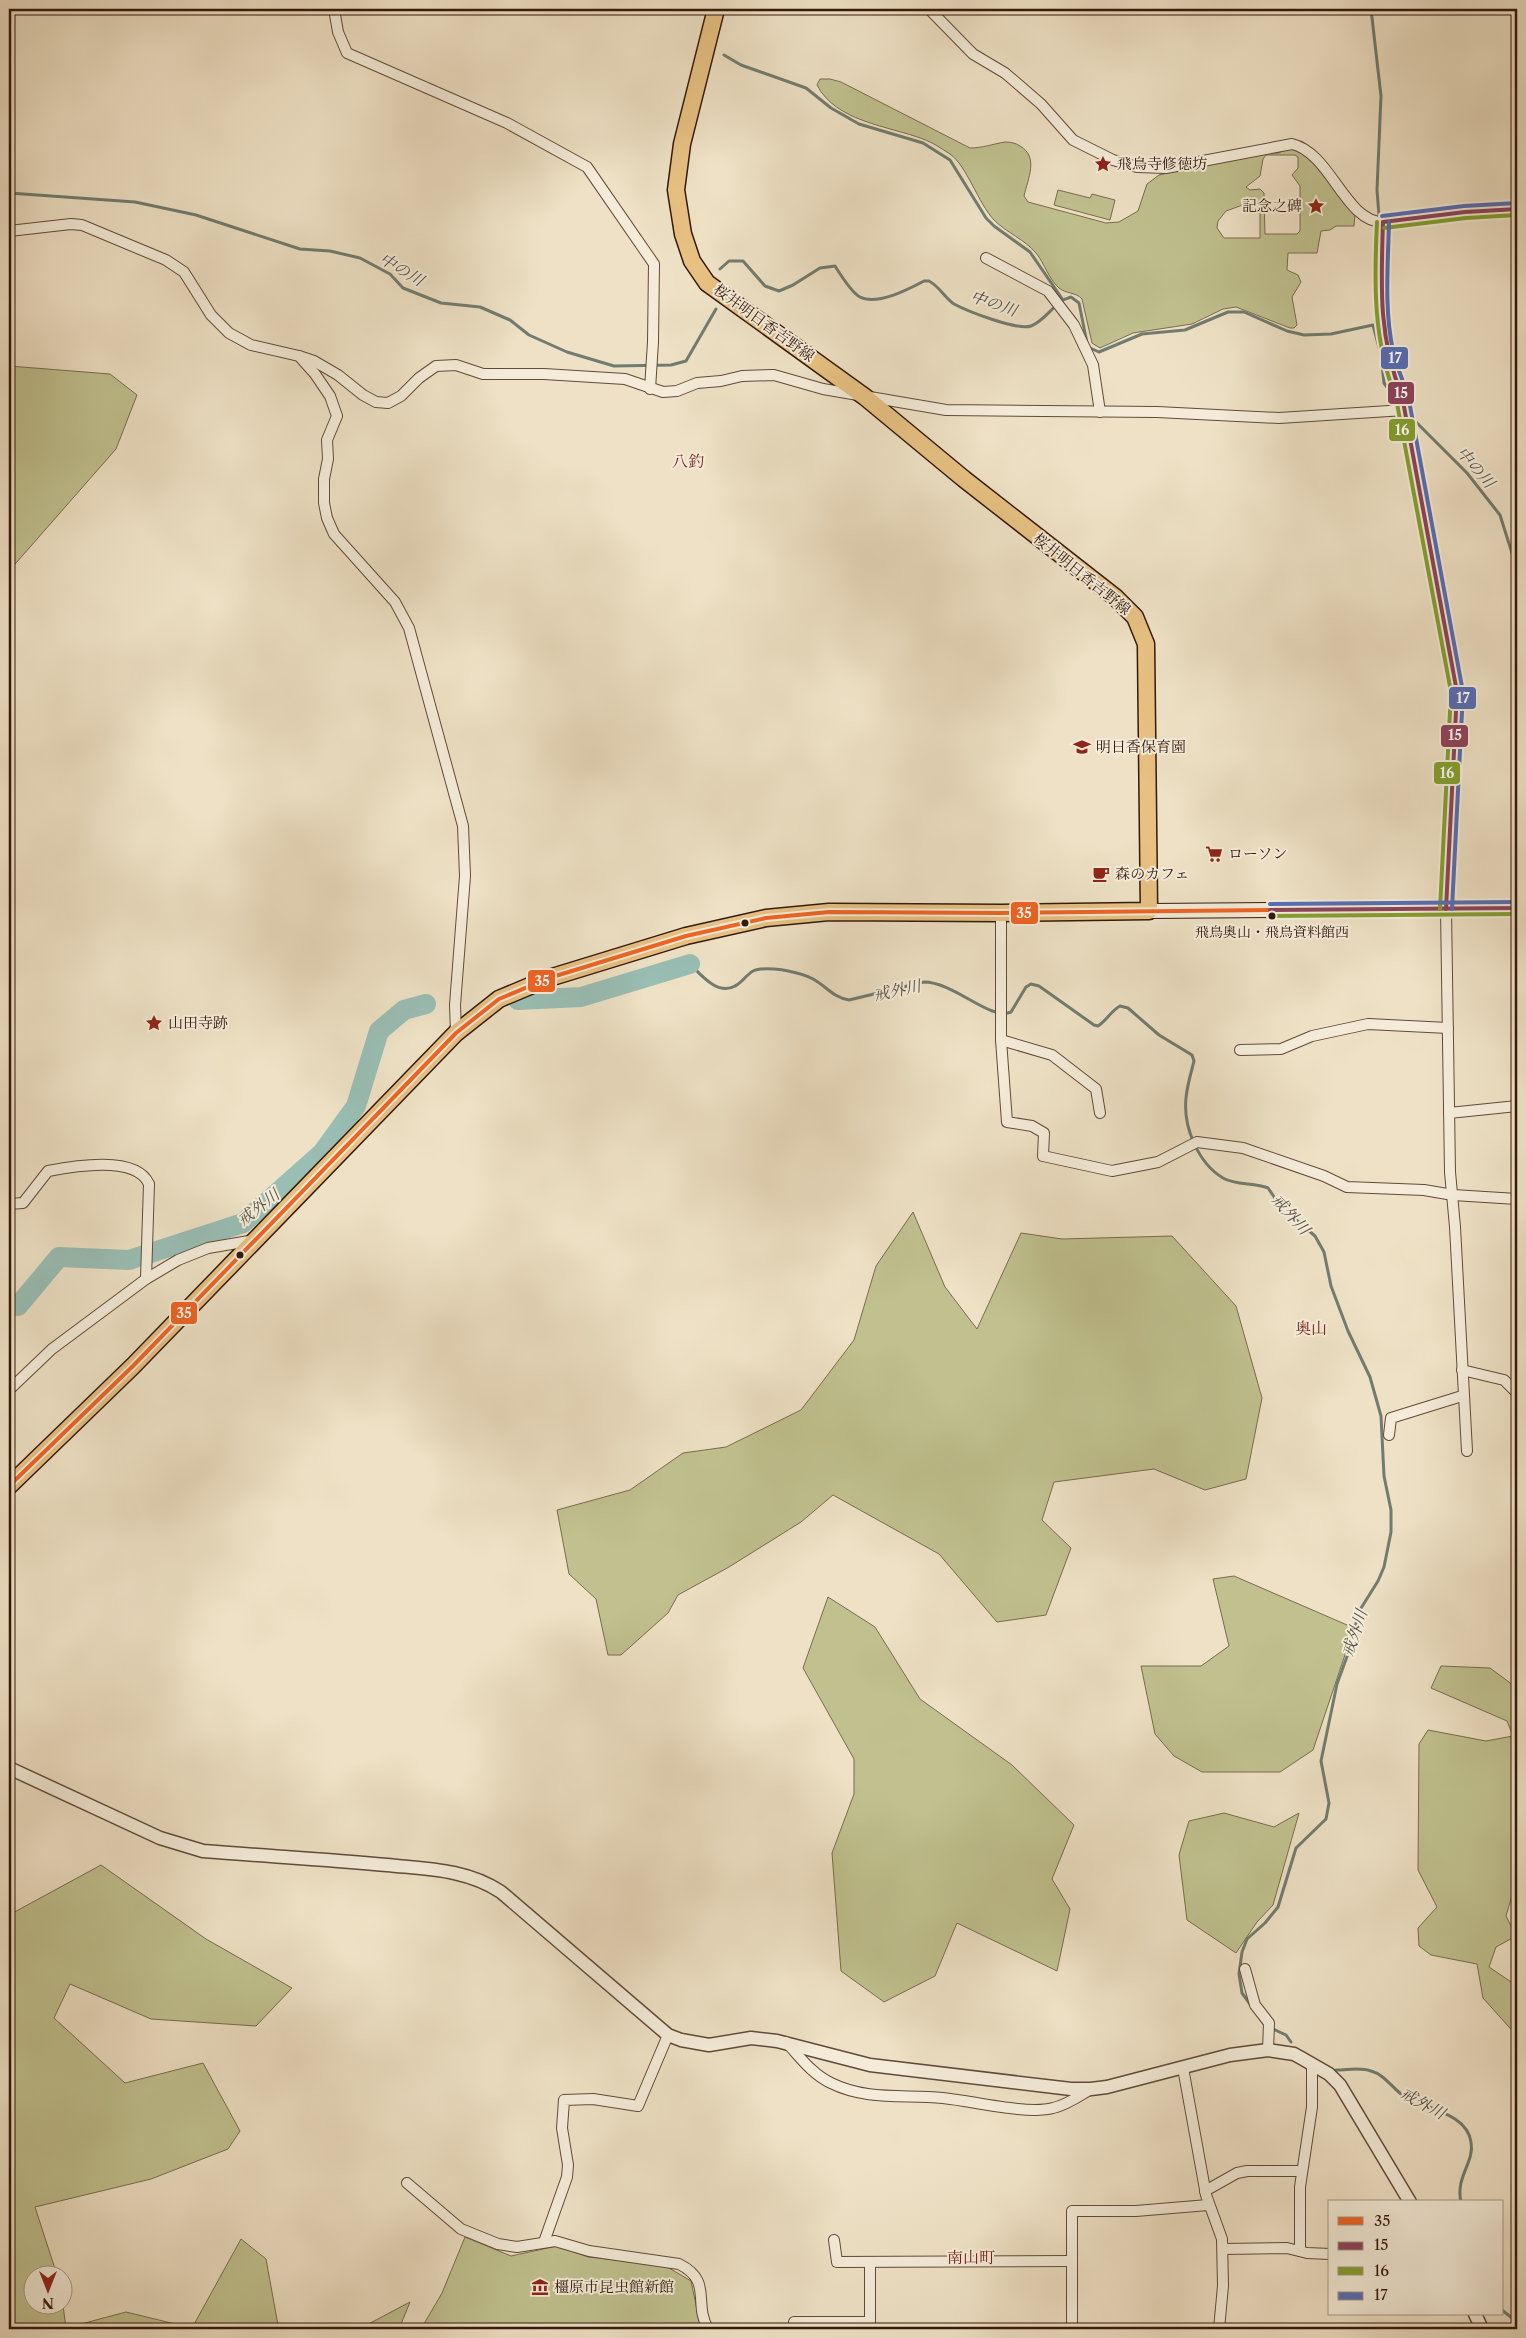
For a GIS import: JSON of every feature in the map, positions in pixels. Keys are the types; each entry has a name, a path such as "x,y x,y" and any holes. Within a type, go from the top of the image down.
{"main road":[{"name":"桜井明日香吉野線","path":"716,9 682,144 676,190 683,234 692,260 707,282 715,289 866,397 964,479 1115,597 1135,617 1146,644 1149,911"},
{"path":"1446,909 1458,692 1405,410 1402,396 1394,378 1381,318 1383,222 1465,212 1517,209"},
{"path":"9,1486 133,1366 456,1033 499,999 549,978 686,936 766,918 829,912 1001,914 1517,908"}],"street":[{"path":"334,9 338,32 347,53 507,123 587,167 654,264 650,389"},
{"path":"929,9 973,54 1005,73 1041,104 1072,140 1113,160 1137,167 1166,168 1292,144 1302,146 1313,154 1359,211 1372,222 1383,222"},
{"path":"9,231 71,224 82,225 166,260 184,272 211,315 230,333 251,345 314,361 338,375 363,395 376,402 388,403 401,396 419,378 436,366 456,365 483,374 544,374 625,379 663,392 677,391 697,383 721,381 742,376 774,376 823,389 946,410 1017,409 1157,412 1279,418 1405,410"},
{"path":"986,258 1048,291 1063,310 1074,325 1093,365 1100,412"},
{"path":"299,356 315,374 330,396 337,416 327,440 328,460 324,479 324,503 327,518 334,534 395,602 408,628 463,826 465,876 455,1006 456,1033"},
{"path":"1446,909 1452,1195 1462,1396 1467,1450"},
{"path":"1001,914 1001,1023 1007,1122 1032,1126 1044,1134 1043,1156 1112,1171 1158,1162 1194,1144 1243,1148 1324,1176 1347,1187 1424,1190 1452,1195 1517,1199"},
{"path":"1240,1050 1281,1049 1312,1036 1368,1024 1448,1028"},
{"path":"1002,1040 1052,1054 1096,1089 1100,1113"},
{"path":"1449,1113 1517,1106"},
{"path":"9,1204 23,1203 48,1171 73,1166 103,1165 134,1168 146,1176 149,1184 146,1279"},
{"path":"9,1390 52,1349 146,1279 178,1260 208,1248 257,1240"},
{"path":"1462,1370 1504,1380 1517,1393"},
{"path":"1388,1435 1392,1418 1462,1396"},
{"path":"9,1768 160,1838 203,1851 409,1867 473,1877 501,1892 668,2035 695,2043 709,2044 751,2038 786,2042 870,2065 1050,2088 1091,2090"},
{"path":"1245,1969 1255,2005 1268,2027 1268,2050"},
{"path":"544,2242 567,2177 568,2164 562,2128 564,2100 593,2099 638,2106 668,2035"},
{"path":"786,2042 817,2075 832,2083 866,2094 884,2097 945,2098 1037,2110 1054,2108 1091,2090 1230,2055 1268,2050 1294,2054 1329,2074 1340,2085 1409,2200"},
{"path":"1300,2251 1299,2201 1301,2171 1312,2107 1312,2064"},
{"path":"1183,2068 1208,2205 1220,2230 1223,2249 1223,2286 1219,2329"},
{"path":"1205,2191 1237,2173 1248,2171 1301,2171"},
{"path":"407,2183 461,2229 470,2234 507,2246 526,2246 555,2241 589,2251 669,2261 690,2269 698,2277 702,2314 708,2329"},
{"path":"1072,2329 1072,2211 1136,2211 1208,2205"},
{"path":"834,2240 837,2262 1072,2261"},
{"path":"1223,2249 1287,2248 1328,2254"},
{"path":"794,2329 794,2322 870,2322 870,2262"},
{"path":"1475,2316 1482,2329"}],"green space":[{"path":"820,79 841,82 970,148 1005,142 1017,144 1026,151 1031,162 1030,175 1024,196 1028,202 1106,223 1119,222 1138,211 1147,184 1159,175 1252,153 1279,153 1285,149 1292,148 1308,155 1355,214 1354,226 1336,226 1330,230 1321,231 1317,253 1288,253 1287,270 1298,275 1301,282 1292,297 1297,325 1294,328 1236,307 1223,309 1192,324 1133,333 1100,348 1092,343 1082,299 1059,288 1036,253 994,220 988,213 962,167 950,154 926,140 850,115 826,97 817,85","holes":["1266,155 1295,155 1298,157 1298,168 1292,175 1300,186 1300,231 1297,234 1265,234 1264,193 1260,189 1250,190 1246,187 1260,176 1263,159","1251,202 1260,204 1260,238 1224,238 1217,228 1218,221 1226,211"]},
{"path":"1058,190 1090,198 1092,194 1115,200 1110,220 1054,205"},
{"path":"9,366 110,374 137,395 116,449 9,571"},
{"path":"913,1212 945,1287 977,1329 1021,1233 1062,1239 1172,1236 1236,1306 1262,1398 1246,1479 1205,1490 1154,1469 1054,1482 1042,1520 1071,1548 1046,1615 997,1622 939,1554 833,1495 801,1522 729,1567 678,1595 668,1613 621,1655 608,1655 596,1599 569,1574 557,1510 630,1490 683,1453 726,1447 801,1410 854,1340 876,1266"},
{"path":"1234,1576 1354,1628 1313,1750 1280,1772 1202,1772 1174,1756 1155,1734 1141,1666 1201,1666 1229,1646 1213,1579"},
{"path":"828,1597 875,1627 920,1699 1012,1765 1074,1825 1052,1879 1070,1909 1057,1971 957,1923 935,1976 884,2002 841,1971 832,1853 854,1794 854,1759 803,1668"},
{"path":"1441,1666 1490,1668 1517,1688 1517,1879 1506,1916 1516,1936 1496,1947 1489,1967 1517,1986 1517,2036 1483,1998 1477,1964 1431,1955 1419,1946 1418,1928 1437,1907 1418,1870 1419,1744 1428,1730 1486,1741 1513,1736 1507,1721 1431,1688"},
{"path":"1224,1813 1274,1827 1299,1813 1273,1905 1257,1922 1236,1953 1187,1920 1179,1855 1189,1821"},
{"path":"101,1865 206,1939 292,1988 256,2026 151,2019 70,1984 54,2018 125,2083 203,2063 240,2131 228,2149 151,2179 35,2207 54,2266 22,2266 22,2316 64,2316 66,2328 126,2312 192,2328 241,2239 266,2259 278,2325 282,2329 9,2329 9,1915"},
{"path":"465,2237 511,2256 557,2246 588,2257 664,2265 691,2281 701,2329 421,2329 442,2293"},
{"path":"410,2302 399,2329 359,2329"}],"waterway":[{"path":"1371,9 1381,96 1377,190 1379,216"},
{"path":"724,55 741,65 806,88 831,108 859,124 923,143 950,160 986,218 1030,252 1063,300"},
{"name":"中の川","path":"9,193 135,202 196,215 300,249 330,251 360,258 390,274 403,288 441,303 480,307 510,320 529,335 567,352 614,366 671,365 686,361 716,309"},
{"name":"中の川","path":"720,269 729,261 743,261 765,286 779,291 793,285 820,268 835,266 853,292 867,299 884,298 924,281 929,281 954,304 992,320 1024,327 1031,326 1042,320 1060,302 1071,297 1079,303 1087,343"},
{"name":"中の川","path":"1090,348 1099,352 1142,334 1185,330 1228,312 1244,312 1287,331 1304,335 1331,334 1373,325 1381,355 1384,383 1397,401"},
{"name":"中の川","path":"1412,418 1467,473 1500,515 1517,569"},
{"name":"戒外川","path":"690,964 710,983 722,988 737,985 753,971 760,969 798,973 818,982 839,997 849,1000 924,982 947,988 982,1006 1002,1013 1011,1012 1026,987 1031,984 1039,986 1098,1026 1120,1006 1128,1008 1159,1035 1192,1055 1194,1061 1186,1098 1187,1121 1194,1143 1206,1163 1223,1178 1268,1188 1281,1207 1315,1236 1324,1252 1331,1286 1348,1331 1370,1377 1381,1416 1384,1476 1391,1510 1391,1532 1384,1567 1378,1581 1358,1613 1353,1640 1337,1684 1321,1761 1329,1803 1326,1819 1296,1848 1278,1907 1265,1923 1247,1939 1242,1952 1239,1974 1242,1993 1265,2025"},
{"name":"戒外川","path":"518,1000 581,997 690,964"},
{"name":"戒外川","path":"18,1306 59,1257 129,1260 243,1223 322,1153 356,1106 379,1031 404,1010 426,1004"},
{"name":"戒外川","path":"1271,2028 1286,2035 1291,2042"},
{"name":"戒外川","path":"1336,2070 1363,2069 1375,2073 1383,2077 1401,2094 1442,2112 1461,2124 1468,2132 1471,2149 1461,2185 1461,2200"},
{"name":"戒外川","path":"1504,2312 1517,2322"}],"transit line":[{"name":"17","path":"1382,216 1464,206 1517,203"},
{"name":"15","path":"1383,222 1465,212 1517,209"},
{"name":"16","path":"1384,228 1466,218 1517,215"},
{"name":"16","path":"1377,222 1375,267 1379,333 1388,376 1396,398 1451,692 1440,909"},
{"name":"15","path":"1383,222 1382,289 1385,331 1394,374 1402,396 1457,692 1446,909"},
{"name":"17","path":"1389,222 1387,286 1390,335 1396,362 1408,395 1463,692 1452,909"},
{"name":"17","path":"1270,904 1517,902"},
{"name":"15","path":"1270,910 1517,908"},
{"name":"35","path":"9,1486 133,1366 456,1033 499,999 549,978 686,936 766,918 829,912 1001,913 1270,910"},
{"name":"16","path":"1270,916 1517,914"}],"place":[{"name":"飛鳥寺修徳坊","path":"1103,164"},
{"name":"記念之碑","path":"1316,206"},
{"name":"明日香保育園","path":"1082,747"},
{"name":"ローソン","path":"1214,854"},
{"name":"森のカフェ","path":"1101,874"},
{"name":"飛鳥奥山・飛鳥資料館西","path":"1272,916"},
{"name":"山田寺跡","path":"154,1023"},
{"name":"橿原市昆虫館新館","path":"540,2287"}],"district":[{"name":"八釣","path":"688,461"},
{"name":"奥山","path":"1311,1328"},
{"name":"南山町","path":"971,2257"}]}
